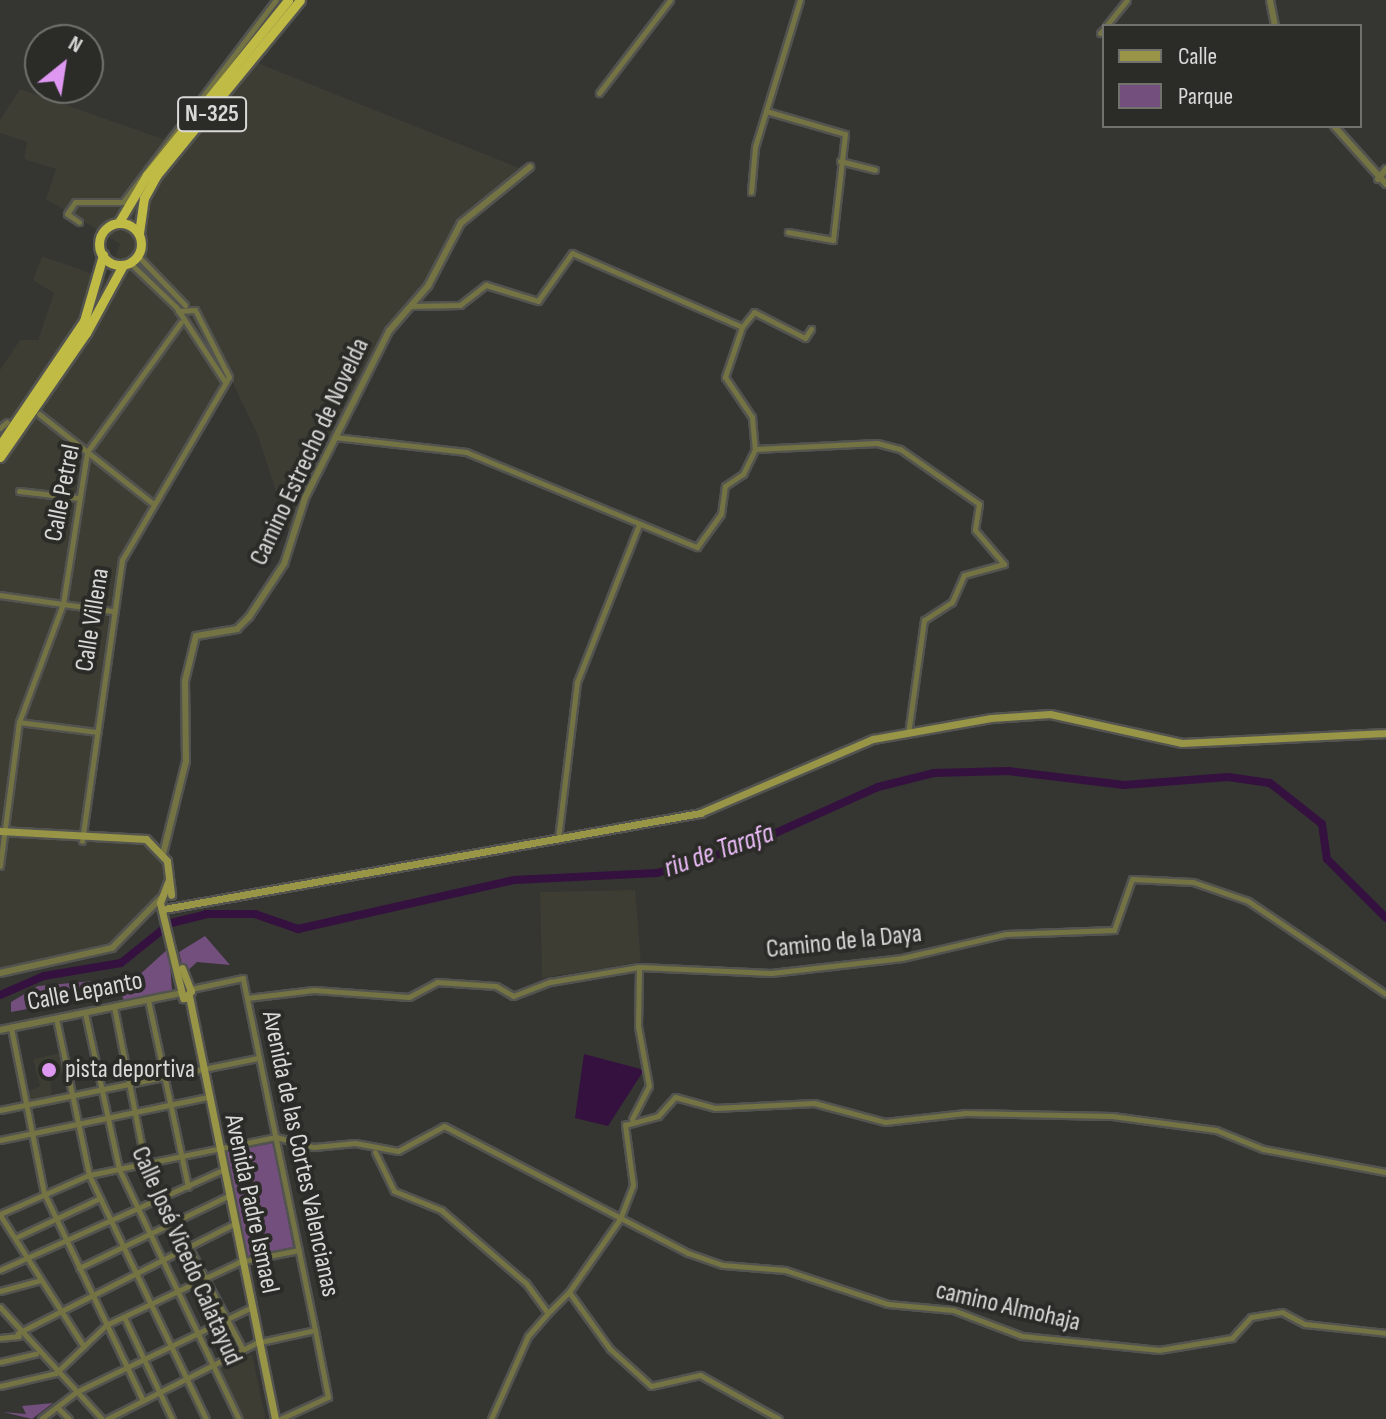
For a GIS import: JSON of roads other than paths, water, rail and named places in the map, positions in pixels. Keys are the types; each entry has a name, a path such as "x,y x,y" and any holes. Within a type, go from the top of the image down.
{"highway":[{"name":"N-325","path":"0,445 84,321 103,255 102,233 119,222 147,175 280,0"},
{"name":"N-325","path":"0,457 86,333 131,261 144,198 156,176 300,0"},
{"path":"119,222 139,233"},
{"path":"103,255 131,261"}],"main road":[{"path":"2,831 82,841 135,837 163,854 169,876 168,902 214,897 700,813 828,754 908,734 1050,714 1182,743 1386,733"},
{"name":"Avenida Padre Ismael","path":"168,902 275,1419"},
{"name":"Avenida Padre Ismael","path":"217,1149 241,1262"}],"street":[{"path":"79,222 67,214 75,202 123,202 280,0"},
{"path":"599,93 670,0"},
{"path":"751,192 766,111 800,0"},
{"path":"1108,24 1127,0"},
{"path":"1270,0 1275,24"},
{"path":"766,111 843,130 833,240 788,232"},
{"path":"1336,128 1378,179 1386,184"},
{"path":"840,161 875,170"},
{"name":"Camino Estrecho de Novelda","path":"163,854 186,761 185,681 196,636 206,628 237,629 249,617 284,564 334,437 389,331 411,306 461,223 530,167"},
{"path":"1378,179 1386,169"},
{"path":"411,306 460,305 486,285 538,301 572,253 742,327"},
{"path":"131,261 186,306 229,372 225,383"},
{"path":"131,261 178,311 181,322 189,324 225,383"},
{"path":"178,311 186,306"},
{"path":"334,437 466,452 573,491 639,525 702,545 721,514 725,486 743,474 755,449 752,417 725,377 742,327 754,312 805,338 811,329"},
{"path":"189,324 196,319"},
{"name":"Calle Petrel","path":"0,866 2,831 19,722 63,604 87,452 181,322"},
{"name":"Calle Villena","path":"82,841 113,611 126,551 225,383"},
{"path":"39,414 152,503"},
{"path":"0,428 7,422"},
{"path":"755,449 877,443 928,464 979,504 975,530 1003,567 964,575 952,602 924,620 908,734"},
{"path":"19,491 79,498"},
{"path":"558,839 577,682 639,525"},
{"path":"0,595 113,611"},
{"path":"19,722 97,732"},
{"name":"Camino de la Daya","path":"247,998 314,990 409,997 437,982 487,984 513,996 550,982 639,967 771,973 902,958 1006,934 1114,930 1127,881 1169,879 1248,901 1386,994"},
{"path":"0,975 112,950 168,902"},
{"path":"491,1419 528,1336 569,1292 620,1219 633,1185 633,1147 624,1133 649,1086 638,1026 639,967"},
{"name":"Avenida de las Cortes Valencianas","path":"105,1419 257,1343 315,1330 243,978 184,991"},
{"name":"Calle Lepanto","path":"0,1030 184,991"},
{"path":"148,1000 188,1187"},
{"path":"114,1007 145,1164 243,1350"},
{"name":"Calle José Vicedo Calatayud","path":"85,1013 119,1169 239,1419"},
{"path":"56,1018 89,1175 206,1419"},
{"path":"11,1028 44,1193 143,1401"},
{"path":"0,1110 259,1058"},
{"path":"0,1140 206,1097"},
{"path":"632,1120 658,1116 675,1097 715,1108 814,1103 885,1122 965,1113 1112,1116 1216,1130 1263,1149 1386,1172"},
{"name":"camino Almohaja","path":"0,1214 89,1175 276,1137 375,1152 406,1148 444,1126 470,1133 620,1219 723,1265 785,1270 835,1291 953,1310 1022,1336 1079,1346 1159,1350 1232,1338 1251,1317 1282,1312 1305,1324 1386,1333"},
{"path":"375,1152 394,1191 441,1210 526,1283 548,1313"},
{"path":"0,1270 30,1261 220,1171"},
{"path":"79,1268 226,1197"},
{"path":"15,1238 100,1198"},
{"path":"0,1214 84,1347"},
{"path":"0,1338 19,1334 91,1292 232,1225"},
{"path":"0,1386 56,1373 106,1325 205,1278 241,1262 299,1250"},
{"path":"0,1291 41,1280"},
{"path":"569,1292 610,1349 651,1386 700,1375 779,1419"},
{"path":"0,1307 4,1318 36,1354 105,1419"},
{"path":"41,1419 76,1392 250,1308"},
{"path":"124,1317 172,1419"},
{"path":"275,1419 328,1397 315,1330"},
{"path":"0,1362 36,1354"},
{"path":"57,1407 69,1419"}],"waterway":[{"name":"riu de Tarafa","path":"0,995 44,976 121,963 171,923 206,914 255,914 298,929 514,880 657,873 749,845 878,787 934,773 1008,771 1124,785 1228,777 1270,783 1322,824 1327,859 1386,918"}],"place":[{"name":"pista deportiva","path":"49,1070"}]}
